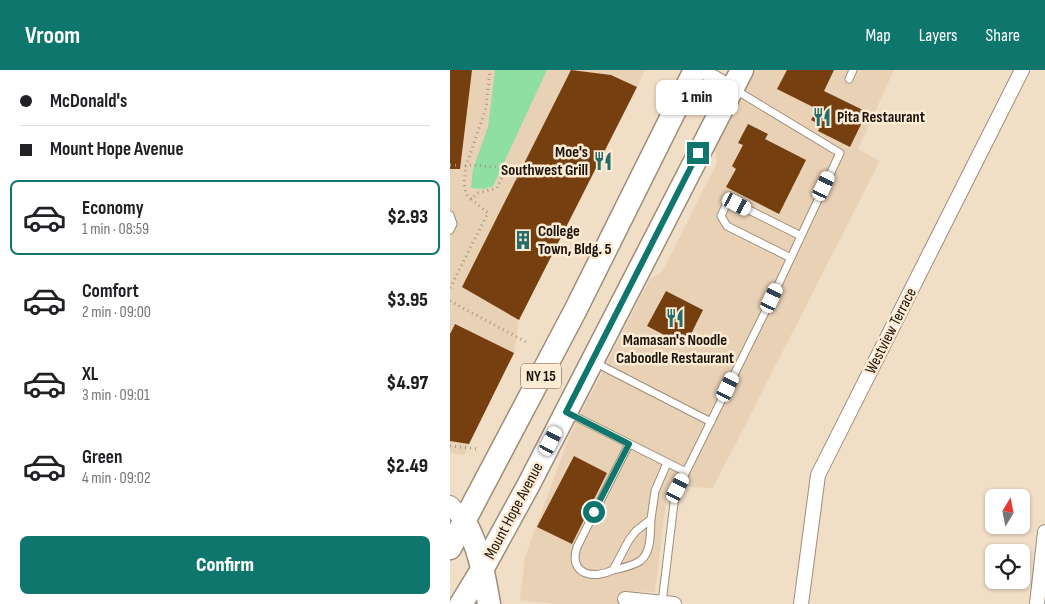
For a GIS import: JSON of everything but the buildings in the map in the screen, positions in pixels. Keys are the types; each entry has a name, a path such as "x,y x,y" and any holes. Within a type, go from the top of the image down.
{"main road":[{"name":"NY 15","path":"454,530 575,311 694,70"},
{"name":"Mount Hope Avenue","path":"462,604 566,412 737,79"},
{"path":"454,530 483,568 489,604"}],"street":[{"path":"701,70 737,79"},
{"name":"Westview Terrace","path":"801,604 818,475 1022,70"},
{"path":"1037,604 1045,532"},
{"path":"625,599 662,603"}],"lane":[{"path":"849,79 853,70"},
{"path":"662,603 674,503 678,488 791,258 840,152 737,79"},
{"path":"791,258 727,226 721,216 726,205 737,204 801,236"},
{"path":"450,215 453,224 450,230"},
{"path":"592,361 711,422"},
{"path":"566,412 686,472"},
{"path":"629,444 575,552 577,567 583,572 591,575 600,575 631,566 644,557 649,544 655,491 667,463"},
{"path":"614,570 629,540 636,531 651,519"}],"path":[{"path":"450,288 488,213 466,194 464,183 466,166 486,108 490,70"},
{"path":"450,164 506,168"},
{"path":"471,199 478,193 497,188 504,173 516,179"},
{"path":"450,301 528,343"},
{"path":"450,446 478,449"}],"shaded area":[{"path":"450,70 645,70 519,320 514,353 464,455 450,453"},
{"path":"756,70 894,70 858,149 880,161 713,488 668,486 655,592 623,591 621,604 554,604 520,600 525,557 569,437 650,279 662,272 717,163 715,150"}],"green space":[{"path":"495,70 547,70 493,186 484,189 471,188 473,169 488,127"}],"place":[{"name":"Pita Restaurant","path":"822,117"},
{"name":"Moe's Southwest Grill","path":"603,161"},
{"name":"College Town, Bldg. 5","path":"523,240"},
{"name":"Mamasan's Noodle Caboodle Restaurant","path":"675,318"}],"route":[{"path":"594,512 629,444 566,412 698,153"}]}
